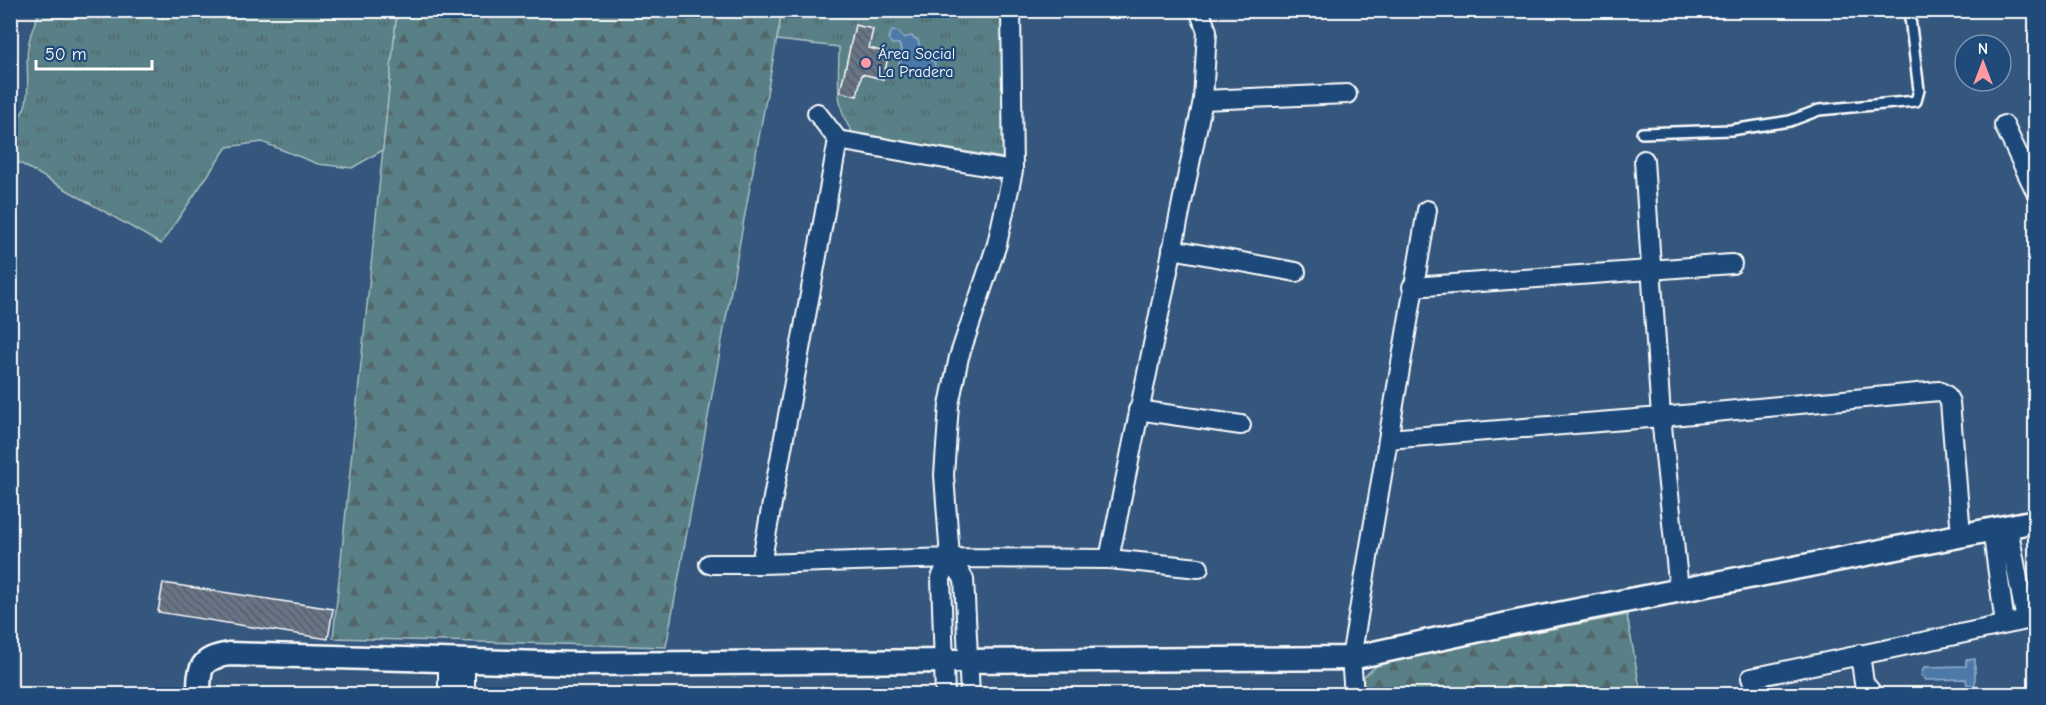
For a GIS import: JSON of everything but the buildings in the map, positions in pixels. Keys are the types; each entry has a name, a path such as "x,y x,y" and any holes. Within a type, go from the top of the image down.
{"street":[{"path":"945,694 942,661 941,578 950,558 944,475 949,405 958,357 997,244 1013,171 1011,10"},
{"path":"1109,559 1203,100 1207,31 1198,10"},
{"path":"1203,100 1347,94"},
{"path":"817,113 838,140 1013,171"},
{"path":"2004,125 2036,192"},
{"path":"761,564 838,140"},
{"path":"1644,160 1661,417 1679,590"},
{"path":"1353,694 1351,658 1412,287 1427,210"},
{"path":"1172,249 1296,272"},
{"path":"1412,287 1732,264"},
{"path":"1388,439 1939,391 1947,395 1950,402 1961,534"},
{"path":"1138,410 1241,425"},
{"path":"199,694 200,673 204,663 212,657 229,654 577,664 1351,658 1419,642 1679,590 2036,521"},
{"path":"1750,678 2031,619 2000,528"},
{"path":"2000,528 2005,624"},
{"path":"950,558 964,579 970,694"},
{"path":"709,564 950,558 1109,559 1199,568"},
{"path":"1860,654 1864,683 1873,694"},
{"path":"448,694 456,659"},
{"path":"456,659 465,694"}],"lane":[{"path":"1642,133 1731,130 1791,121 1818,110 1916,101 1919,90 1909,10"}],"green space":[{"path":"40,11 397,11 383,150 352,168 318,164 262,142 227,147 161,244 11,158 11,126 19,118 27,99 28,47"},
{"path":"397,11 782,11 666,647 333,638"},
{"path":"782,11 1007,11 1004,158 853,133 840,103 839,47 777,40"},
{"path":"1627,615 1641,694 1373,694 1362,688 1364,676 1384,660"}],"water":[{"path":"892,31 899,32 903,38 911,36 918,40 922,54 935,63 930,76 917,75 910,67 900,68 899,63 903,56 899,44 892,44 888,39"},
{"path":"1975,659 1975,685 1967,685 1966,679 1926,680 1921,675 1924,667 1966,666 1966,660"}],"place":[{"name":"Área Social La Pradera","path":"866,63"}]}
